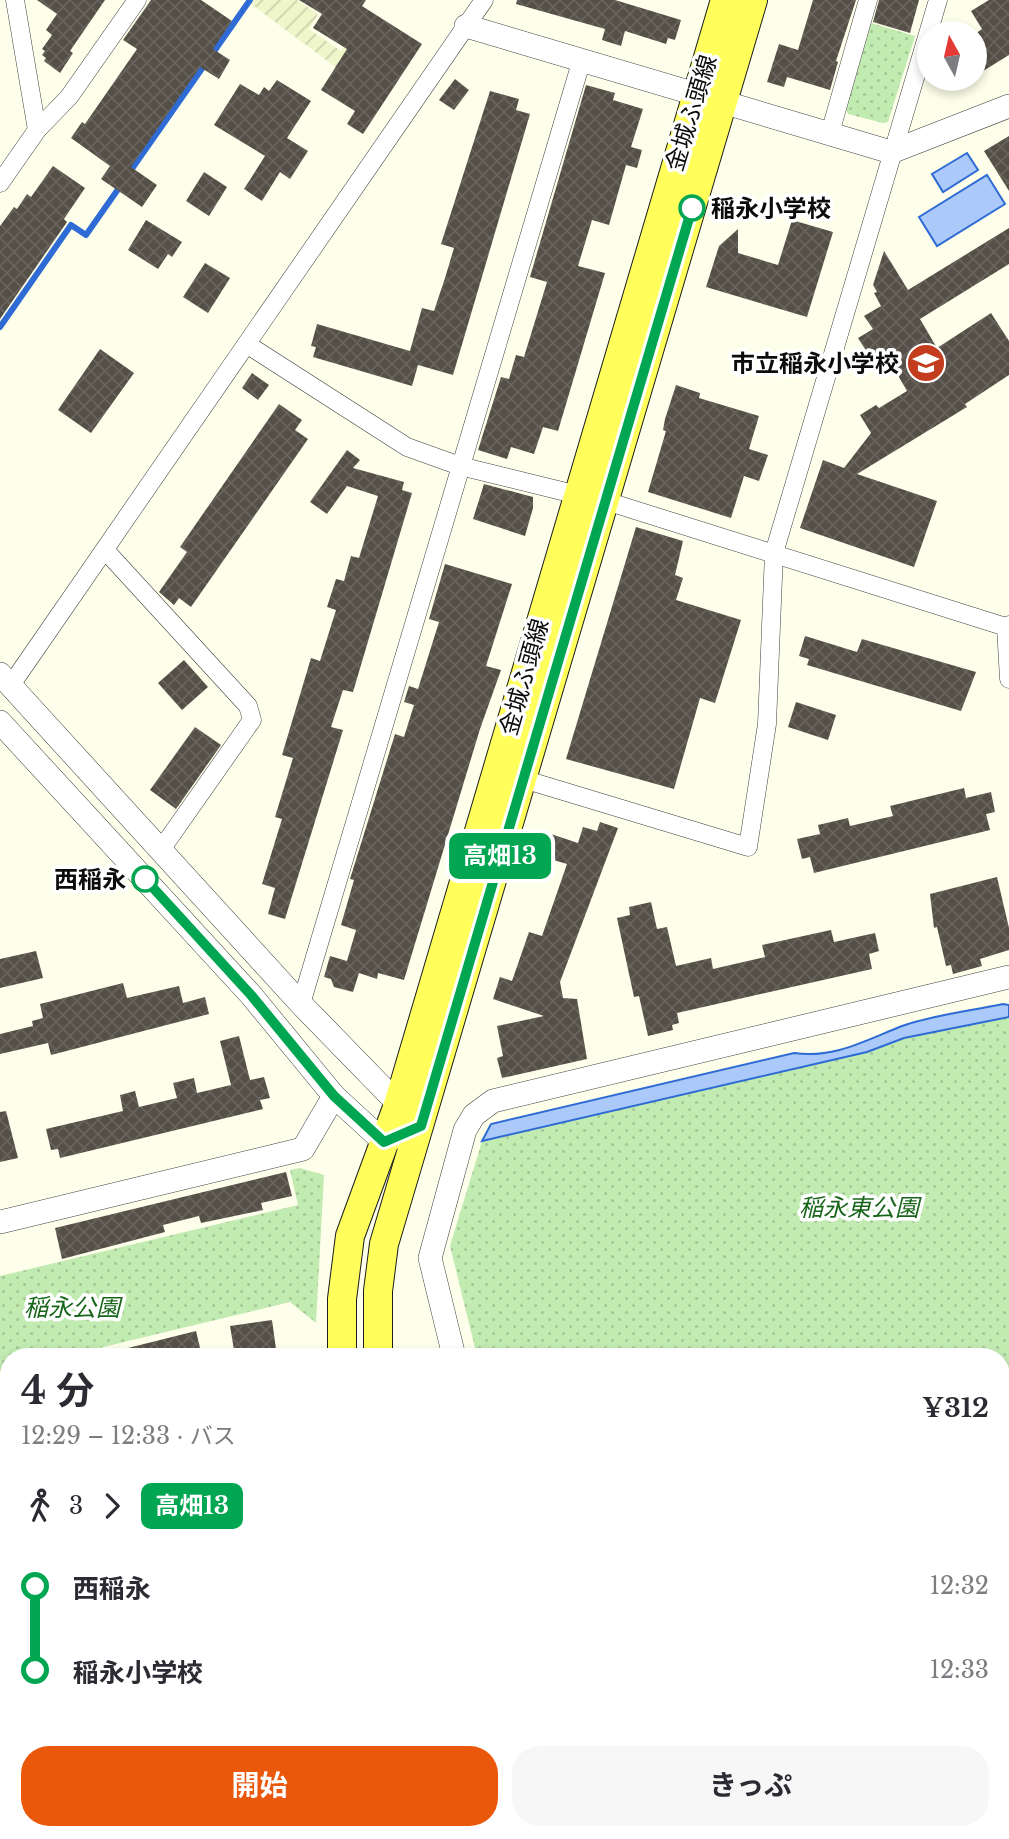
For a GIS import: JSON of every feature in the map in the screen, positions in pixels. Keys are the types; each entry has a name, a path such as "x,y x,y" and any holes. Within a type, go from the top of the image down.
{"main road":[{"name":"金城ふ頭線","path":"378,1348 378,1291 384,1244 606,501 710,97 725,0"},
{"name":"金城ふ頭線","path":"342,1348 342,1299 350,1236 398,1105 578,495 710,97 753,0"}],"street":[{"path":"15,0 37,130"},
{"path":"0,183 37,130 69,97 137,0"},
{"path":"0,722 251,995 334,1096 384,1142 421,1126 301,1004 5,680 105,550 484,0"},
{"path":"830,133 868,0"},
{"path":"523,779 748,847 767,724 775,553 891,152 938,0"},
{"path":"466,26 891,152 1009,106"},
{"path":"301,1004 582,60"},
{"path":"248,345 407,447 460,466 578,495"},
{"path":"606,501 1007,626 1009,679"},
{"path":"105,550 248,706 252,720 160,851"},
{"path":"452,1348 430,1258 465,1130 474,1115 493,1101 1009,977"},
{"path":"0,1222 303,1149 334,1096"}],"green space":[{"path":"253,0 297,0 318,14 309,29 341,51 360,22 349,77 251,4"},
{"path":"868,22 915,36 888,122 883,123 848,114 844,104"},
{"name":"稲永東公園","path":"1009,1017 1009,1348 475,1348 450,1246 482,1141 867,1052 904,1038"},
{"name":"稲永公園","path":"300,1168 324,1175 316,1323 290,1302 99,1348 0,1348 0,1276 298,1205 290,1170"}],"water":[{"path":"967,153 978,170 943,192 932,174"},
{"path":"987,175 1005,204 937,246 919,217"},
{"path":"1009,1005 1009,1017 904,1038 867,1052 482,1141 491,1124 794,1053 836,1051 914,1022"}],"building":[{"path":"37,0 105,0 70,51 73,53 60,73 44,61 46,58 42,55 45,51 42,49 52,35 46,30 57,14"},
{"path":"151,0 201,0 232,21 213,49 230,60 219,79 200,67 131,167 157,185 142,207 101,179 110,166 71,138 82,122 85,124 137,49 123,40"},
{"path":"299,0 366,0 362,6 422,44 363,134 347,124 355,111 321,90 347,49 313,28 322,14"},
{"path":"517,0 615,0 681,20 675,40 668,38 666,44 625,31 621,46 602,40 605,29 516,4"},
{"path":"813,0 856,0 836,61 838,62 830,90 787,77 784,87 767,82 779,44 798,50"},
{"path":"879,0 919,0 910,33 873,22"},
{"path":"989,0 1009,0 1009,55 987,69 987,21 977,21 971,11"},
{"path":"455,79 469,90 454,110 439,100"},
{"path":"277,80 311,101 287,138 308,151 290,179 280,172 262,201 244,189 265,156 214,125 240,84 259,95 264,87 269,91"},
{"path":"586,85 615,93 613,100 643,109 631,147 642,150 637,168 626,165 609,225 592,220 578,266 605,273 558,431 543,427 534,454 511,447 507,459 478,450 501,377 509,379 516,355 524,357 547,282 530,277"},
{"path":"490,91 519,99 516,110 530,114 453,375 418,365 412,386 313,357 316,347 311,346 317,324 410,351 422,308 434,311 445,278 454,248 441,244"},
{"path":"1009,136 1009,191 984,151"},
{"path":"53,166 85,188 64,219 67,222 0,319 0,226 27,194 31,197"},
{"path":"204,172 227,187 209,216 186,201"},
{"path":"146,220 182,242 172,257 168,254 158,269 128,250"},
{"path":"792,220 833,232 807,317 706,287 719,246 738,229 738,253 778,265"},
{"path":"1009,228 1009,264 920,319 937,348 991,313 1009,341 1009,375 965,404 967,407 857,474 937,501 914,567 800,528 823,460 844,468 871,433 860,415 876,405 879,408 907,391 889,360 877,368 858,338 873,329 864,316 881,306 873,285 884,251 908,290"},
{"path":"205,263 230,278 208,313 183,297"},
{"path":"100,349 134,373 91,433 58,410"},
{"path":"252,373 269,385 258,400 242,388"},
{"path":"676,385 700,393 699,398 759,416 749,449 768,455 759,481 744,476 731,518 648,492"},
{"path":"279,404 302,420 295,430 308,439 191,607 179,598 174,605 159,592 187,552 180,547"},
{"path":"347,450 360,460 353,468 404,482 402,490 412,493 353,692 343,690 331,727 343,730 285,919 268,914 275,888 262,884 282,819 275,817 293,758 282,755 311,658 320,661 336,610 327,607 336,579 344,581 351,556 359,558 378,496 347,486 327,514 310,502"},
{"path":"484,484 533,497 533,508 525,536 473,519"},
{"path":"636,527 683,541 675,575 683,578 676,600 741,620 715,703 700,698 674,789 566,759"},
{"path":"445,564 512,584 486,666 501,670 480,729 404,980 378,973 377,979 359,973 353,992 334,987 331,979 324,977 330,956 347,961 356,930 341,925 354,880 350,879 395,734 404,737 414,705 404,702 409,686 418,689 439,622 429,619"},
{"path":"805,636 857,652 862,639 976,672 961,711 807,665 809,659 799,656"},
{"path":"184,660 208,687 182,710 158,683"},
{"path":"796,702 836,715 828,740 788,727"},
{"path":"195,727 221,745 176,809 150,790"},
{"path":"964,788 966,798 991,792 995,812 986,814 990,830 814,873 810,857 802,859 797,839 820,834 818,825 848,818 850,826 893,816 890,806"},
{"path":"600,822 618,828 560,982 563,998 577,999 587,1059 502,1078 497,1058 503,1056 497,1026 544,1016 493,999 500,977 512,981 529,932 542,936 567,864 540,856 548,833 578,843 583,827 597,831"},
{"path":"997,877 1009,928 1009,950 980,959 982,966 953,974 951,965 946,966 937,927 934,928 930,894"},
{"path":"651,902 657,929 667,927 676,966 711,958 713,969 765,957 762,945 831,930 834,942 875,933 879,951 869,954 872,969 677,1013 679,1023 672,1025 673,1030 648,1036 639,996 634,997 617,918 630,915 629,907"},
{"path":"36,951 43,978 0,988 0,959"},
{"path":"123,983 127,998 179,986 183,1003 205,997 209,1014 51,1055 48,1043 0,1054 0,1034 33,1026 32,1021 43,1018 40,1004"},
{"path":"239,1036 250,1080 264,1077 270,1098 260,1100 263,1109 60,1158 58,1149 51,1150 46,1129 123,1111 120,1095 135,1091 139,1107 177,1098 173,1083 194,1078 197,1093 231,1085 220,1041"},
{"path":"6,1111 18,1158 0,1162 0,1112"},
{"path":"286,1172 292,1196 261,1203 263,1210 201,1223 199,1216 163,1225 165,1232 62,1259 55,1228"},
{"path":"272,1320 276,1348 234,1348 230,1326"},
{"path":"196,1331 200,1348 128,1348"}],"waterway":[{"path":"129,173 250,0"},
{"path":"0,327 71,225 86,235 121,185"}],"bus line":[{"name":"高畑13","path":"145,879 251,995 334,1096 384,1142 421,1126 692,208"}],"place":[{"name":"稲永小学校","path":"692,208"},
{"name":"市立稲永小学校","path":"926,363"},
{"name":"西稲永","path":"145,879"}]}
